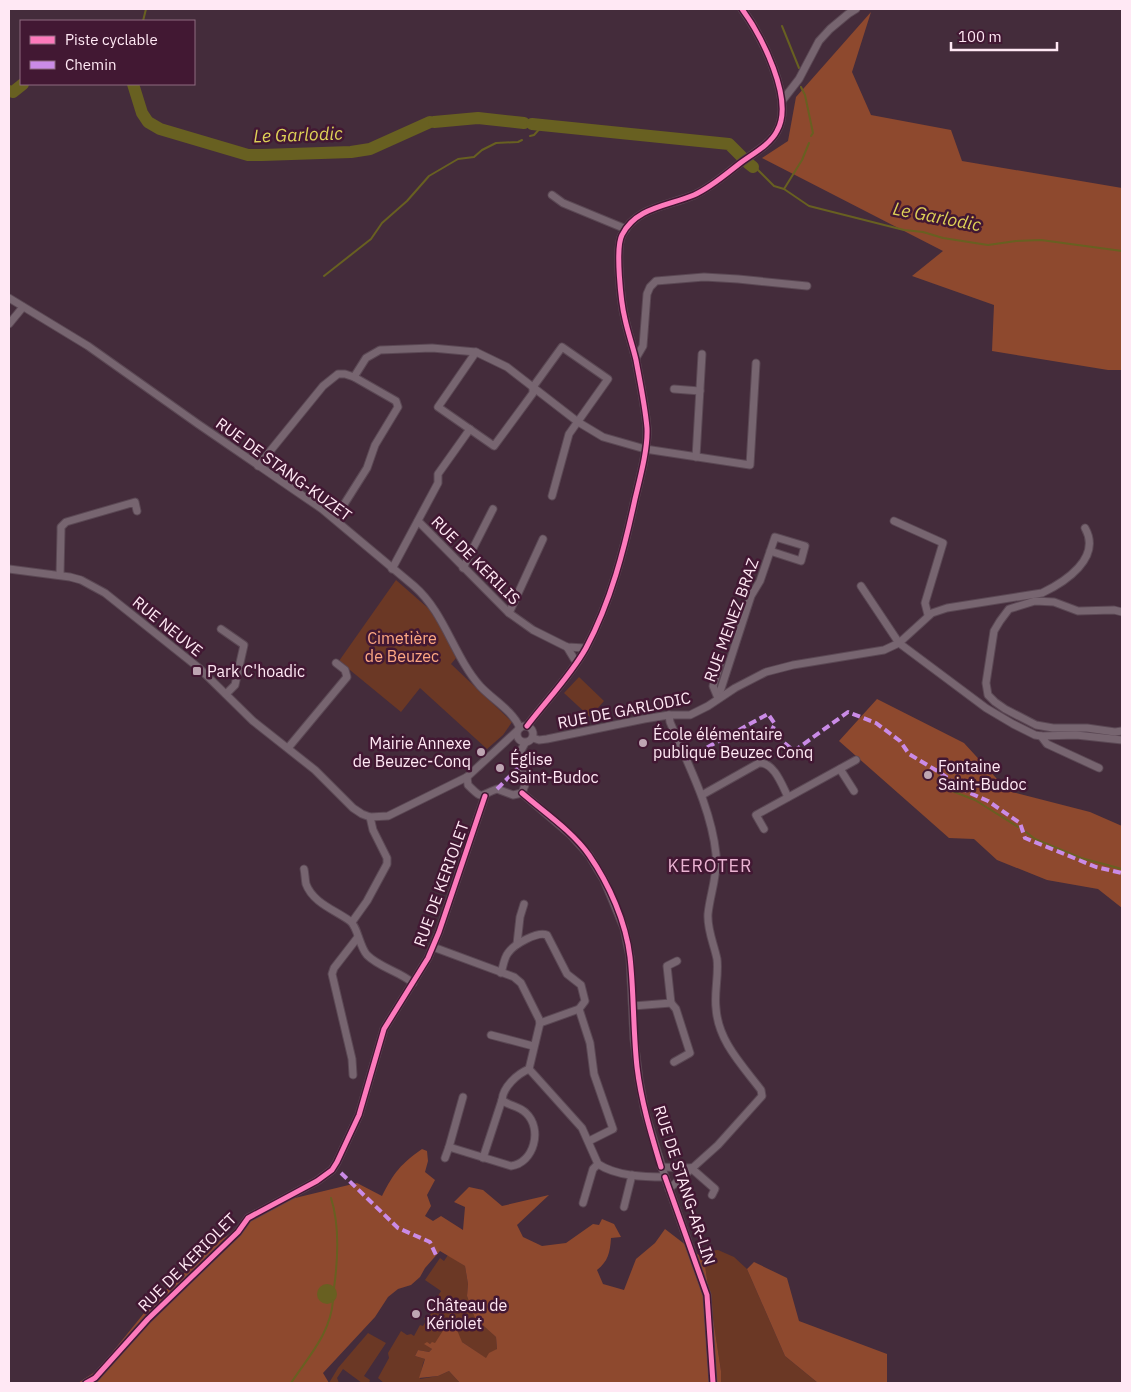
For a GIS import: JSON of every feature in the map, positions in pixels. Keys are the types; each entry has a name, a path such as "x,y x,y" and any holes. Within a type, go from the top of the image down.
{"street":[{"path":"522,728 533,731 533,738 530,742 525,743 519,740 517,735 522,728 576,662 594,630 619,567 640,478 647,430 636,358 624,318 618,250 621,236 631,222 644,212 668,202 690,197 707,188 767,143 777,131 783,116 782,101 767,50 742,9"},
{"path":"782,101 799,79 819,41 830,29 856,9"},
{"path":"552,195 563,203 626,229"},
{"path":"636,358 643,346 647,294 650,287 656,281 704,277 807,286"},
{"name":"RUE DE STANG-KUZET","path":"9,298 88,346 322,510 424,595 436,610 470,673 482,687 516,718 522,728"},
{"path":"9,324 23,307"},
{"path":"476,352 438,407 494,446 534,393 533,387 562,347 608,379 569,434 552,496"},
{"path":"354,377 366,358 380,350 432,348 476,352 507,367 578,422 603,438 645,449 750,465 756,363"},
{"path":"696,457 702,354"},
{"path":"258,466 323,386 338,374 354,377 396,401 398,407 375,445 367,468 343,506"},
{"path":"674,389 700,391"},
{"path":"392,570 438,483 438,474 470,429"},
{"path":"60,575 61,531 66,522 135,502 137,511"},
{"path":"463,568 494,509"},
{"name":"RUE DE KERILIS","path":"418,521 509,614 533,630 567,647 585,648"},
{"path":"894,521 943,542 925,603 928,615"},
{"name":"RUE DE GARLODIC","path":"533,738 539,740 547,739 669,715 690,715 766,672 884,650 899,643 928,615 947,608 1042,593 1071,575 1084,563 1088,553 1090,536 1085,528"},
{"name":"RUE MENEZ BRAZ","path":"718,699 751,596 760,581 770,551 775,537 805,546 801,561 770,551"},
{"path":"509,614 543,539"},
{"name":"RUE NEUVE","path":"9,569 60,575 81,580 105,593 199,668 253,720 316,770 353,808 370,817"},
{"path":"860,586 899,643 986,708 1013,724 1041,736 1076,735 1122,740"},
{"path":"1002,600 1009,610"},
{"path":"1122,612 1114,610 1078,612 1054,602 1035,601 1009,610 994,631 986,683 988,695 1005,709 1036,725 1053,728 1087,728 1115,732 1122,730"},
{"path":"221,629 244,645 235,684 226,694"},
{"path":"567,647 576,662"},
{"path":"288,748 347,677 345,670 336,663"},
{"name":"RUE DE GARLODIC","path":"718,699 713,686 720,664"},
{"path":"668,1189 718,1145 762,1096 761,1090 728,1047 720,1030 715,1007 717,960 708,916 715,884 716,855 702,795 670,722 669,715"},
{"path":"352,922 367,901 387,864 387,858 373,830 370,817 388,816 466,777 522,728"},
{"path":"1041,736 1047,744 1099,768"},
{"path":"466,777 468,784 477,794 485,796 497,789 513,796 522,793 525,785 519,754 525,743"},
{"path":"764,829 756,815 856,760"},
{"path":"702,795 763,762 771,767 788,797"},
{"path":"840,769 854,791"},
{"name":"RUE DE STANG-AR-LIN","path":"522,793 578,842 589,855 604,880 619,913 630,957 634,1039 639,1080 647,1120 664,1177 707,1295 713,1383"},
{"name":"RUE DE KERIOLET","path":"86,1383 95,1378 148,1319 238,1232 248,1218 306,1188 332,1170 359,1115 384,1029 433,947 485,796"},
{"path":"304,869 306,884 312,893 323,904 352,922 366,954 376,962 404,975 413,983"},
{"path":"517,944 520,917 524,904"},
{"path":"501,973 507,954 517,944 539,934 548,935 567,974 580,985 585,1001 579,1009 540,1023"},
{"path":"353,1076 352,1059 332,974 334,968 358,937"},
{"path":"433,947 517,978 521,983 540,1023 528,1070"},
{"path":"674,1062 690,1053 676,1009 671,1003 667,966 677,961"},
{"path":"633,1006 671,1003"},
{"path":"579,1009 590,1043 594,1074 613,1129 589,1141"},
{"path":"491,1034 533,1046"},
{"path":"528,1070 582,1128 598,1164 632,1175 664,1177"},
{"path":"483,1158 502,1100 502,1092 520,1073 528,1070"},
{"path":"446,1158 464,1097"},
{"path":"449,1147 511,1166 518,1165 529,1156 535,1139 534,1124 527,1114 518,1107 502,1100"},
{"path":"583,1204 593,1169 598,1164"},
{"path":"662,1167 691,1168 715,1189 712,1196"},
{"path":"624,1207 632,1175"}],"green space":[{"name":"Cimetière de Beuzec","path":"396,580 429,609 438,622 456,658 451,664 512,722 503,735 487,749 420,688 401,712 339,661"},
{"path":"579,677 604,701 590,717 564,693"},
{"path":"718,1250 734,1257 747,1269 785,1356 818,1383 721,1383 721,1371 704,1259 710,1251"},
{"path":"448,1255 465,1266 468,1284 467,1296 476,1318 496,1337 497,1349 487,1359 462,1342 425,1344 432,1349 429,1352 418,1350 415,1356 425,1359 420,1379 438,1376 449,1371 460,1383 384,1383 378,1378 389,1358 388,1353 401,1331 407,1335 411,1334 414,1336 420,1325 423,1326 427,1315 429,1316 433,1311 435,1313 439,1310 437,1309 440,1304 436,1299 441,1291 425,1280 440,1258 444,1261"},
{"path":"368,1333 386,1343 364,1376 370,1380 369,1383 362,1383 343,1369 337,1378 339,1383 329,1383 338,1368"}],"shaded area":[{"path":"871,12 852,72 871,115 951,130 962,161 1122,188 1122,370 1108,370 992,351 994,305 912,276 943,251 762,158 788,141 796,97"},
{"path":"877,699 964,743 1008,791 1090,812 1122,826 1122,908 1098,889 1047,880 997,860 974,839 949,838 839,741"},
{"path":"422,1149 427,1151 428,1161 425,1172 435,1180 427,1195 431,1206 425,1216 433,1221 441,1216 463,1230 465,1207 454,1202 469,1187 483,1190 502,1206 549,1195 517,1225 523,1237 542,1246 566,1243 593,1224 599,1225 602,1219 614,1224 621,1237 611,1238 608,1256 597,1270 603,1284 624,1290 636,1259 655,1243 665,1229 704,1259 721,1371 721,1383 460,1383 449,1371 438,1376 419,1378 425,1359 415,1356 418,1350 429,1352 432,1349 424,1344 427,1342 430,1344 432,1342 435,1343 446,1326 457,1330 462,1342 486,1358 489,1353 497,1349 496,1337 475,1318 467,1296 468,1284 465,1266 440,1251 425,1268 420,1277 411,1285 398,1289 388,1297 375,1317 323,1373 329,1383 78,1383 98,1370 153,1302 222,1239 273,1207 295,1198 357,1183 382,1196 399,1169"},
{"path":"754,1262 787,1278 799,1321 887,1354 887,1383 818,1383 785,1356 747,1269"},
{"path":"327,1284 334,1287 337,1294 334,1301 327,1304 320,1301 317,1294 320,1287"}],"waterway":[{"path":"143,20 146,9"},
{"path":"782,26 799,68"},
{"name":"Le Garlodic","path":"9,91 13,92 22,85"},
{"name":"Le Garlodic","path":"133,85 142,113 148,122 160,129 248,155 351,152 370,149 430,122"},
{"path":"801,87 805,95 813,133 811,136"},
{"name":"Le Garlodic","path":"434,122 478,118 524,123"},
{"name":"Le Garlodic","path":"532,124 729,144 742,157"},
{"path":"530,136 534,135 543,125"},
{"path":"324,276 371,239 382,223 407,201 429,176 458,159 474,157 482,150 496,143 518,142 522,140"},
{"path":"784,189 802,160 809,143"},
{"name":"Le Garlodic","path":"748,163 753,167"},
{"name":"Le Garlodic","path":"757,169 774,186 784,189 809,206 904,230 988,245 1041,240 1122,251"},
{"path":"939,777 952,791 975,800 1018,827"},
{"path":"1026,832 1035,839 1081,858 1122,869"},
{"path":"331,1198 336,1220 337,1243 334,1288"},
{"path":"291,1383 318,1344 328,1323 333,1300"}],"marked path":[{"path":"686,759 768,714 775,724 771,732 794,751 848,712 876,723 900,741 909,754 970,793 988,801 1020,823 1025,838 1096,867 1122,873"},
{"path":"497,789 520,766"},
{"path":"341,1173 398,1228 430,1242 436,1255"}],"cycle path":[{"path":"527,726 573,668 586,648 603,612 621,556 643,464 647,428 636,360 622,301 619,276 619,251 622,235 628,226 644,213 694,195 717,181 770,141 777,131 781,118 782,103 773,68 758,35 742,9"},
{"path":"522,793 582,846 603,878 621,917 630,957 639,1080 661,1167"},
{"path":"86,1383 95,1378 148,1319 238,1232 248,1218 317,1181 332,1170 359,1115 384,1029 428,958 439,932 485,796"},
{"path":"665,1177 707,1295 713,1383"}],"place":[{"name":"Park C'hoadic","path":"197,671"},
{"name":"École élémentaire publique Beuzec Conq","path":"643,743"},
{"name":"Mairie Annexe de Beuzec-Conq","path":"481,752"},
{"name":"Église Saint-Budoc","path":"500,768"},
{"name":"Fontaine Saint-Budoc","path":"928,775"},
{"name":"Château de Kériolet","path":"416,1314"}],"district":[{"name":"KEROTER","path":"710,866"}]}
